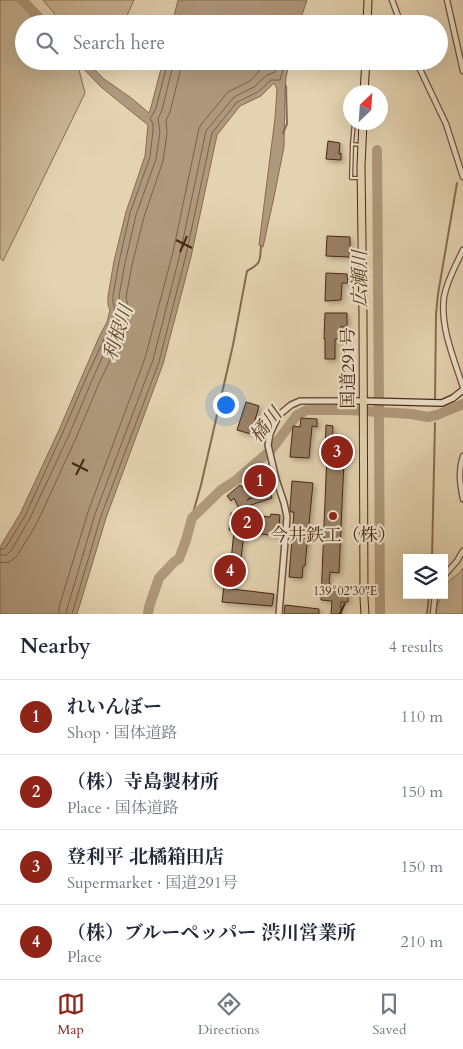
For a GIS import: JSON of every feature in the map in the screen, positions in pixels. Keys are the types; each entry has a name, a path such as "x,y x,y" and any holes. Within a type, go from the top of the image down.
{"highway":[{"path":"367,15 368,0"},
{"path":"364,85 365,70"},
{"name":"国道291号","path":"363,130 361,178 365,614"}],"main road":[{"path":"363,404 374,402 442,403 453,398 463,388"}],"street":[{"path":"392,0 398,15"},
{"path":"447,0 463,71"},
{"path":"420,70 446,124 463,177"},
{"path":"463,250 447,287 444,297 444,308 445,329 463,388"},
{"path":"279,614 287,517 271,460 268,445 270,434 276,420 284,410 300,401 363,404"},
{"path":"463,456 460,468 463,499"},
{"path":"448,571 463,551"},
{"path":"433,614 435,599"}],"lane":[{"path":"353,130 351,178 361,178"},
{"path":"352,144 362,145"}],"shaded area":[{"path":"0,0 17,0 31,15 15,15 15,70 79,70 85,93 3,261 0,257"},
{"path":"43,0 134,0 127,15 56,15"},
{"path":"463,568 463,614 435,614 440,599 448,599 449,581 461,572"}],"water":[{"path":"178,0 307,0 302,15 174,15"},
{"name":"利根川","path":"85,70 95,70 149,113 161,70 288,70 285,92 284,147 263,247 259,245 275,118 277,89 274,83 261,96 240,106 217,135 191,257 163,364 106,518 77,614 0,614 0,547 20,514 107,322 110,310 108,296 114,261 126,212 145,156 148,125 101,87"}],"building":[{"path":"328,141 340,143 339,154 341,153 341,160 326,159"},
{"path":"327,236 350,237 350,257 326,256"},
{"path":"326,273 347,274 348,283 342,283 341,300 325,301"},
{"path":"325,313 347,313 347,326 341,327 340,339 335,339 335,359 325,359"},
{"path":"246,402 259,406 251,434 237,430"},
{"path":"301,418 317,419 317,427 312,426 309,458 290,457 293,426 300,427"},
{"name":"今井鉄工（株）","path":"326,425 333,426 332,446 340,447 339,460 344,461 339,573 330,572 329,584 331,584 331,588 348,590 348,602 341,602 341,614 331,614 332,601 321,600 327,453 325,452"},
{"path":"260,471 269,483 247,500 270,491 272,498 239,509 234,498 231,501 227,496 240,485 242,487 252,480 250,478"},
{"path":"292,481 313,483 305,566 303,566 302,578 289,577 294,512 290,512"},
{"path":"231,513 270,517 271,514 280,515 278,536 244,532 241,559 238,559 236,580 233,580 232,589 274,594 272,606 222,602 225,560 231,561 234,531 229,530"},
{"path":"285,605 319,609 319,614 284,614"}],"waterway":[{"path":"22,0 36,15"},
{"path":"283,133 287,124 286,86"},
{"name":"広瀬川","path":"377,150 379,408"},
{"path":"435,401 438,294 457,183"},
{"path":"191,520 201,485 233,345 247,271 259,262 261,246"},
{"name":"橘川","path":"148,614 159,578 179,559 192,518 221,490 235,481 271,450 297,415 307,410 348,410 411,414 428,417 463,404"},
{"name":"広瀬川","path":"379,418 380,614"},
{"path":"432,554 435,423"},
{"path":"427,614 429,599"}],"place":[{"name":"登利平 北橘箱田店","path":"337,452"},
{"name":"れいんぼー","path":"260,481"},
{"name":"今井鉄工（株）","path":"333,516"},
{"name":"（株）寺島製材所","path":"247,523"},
{"name":"（株）ブルーペッパー 渋川営業所","path":"230,571"}]}
